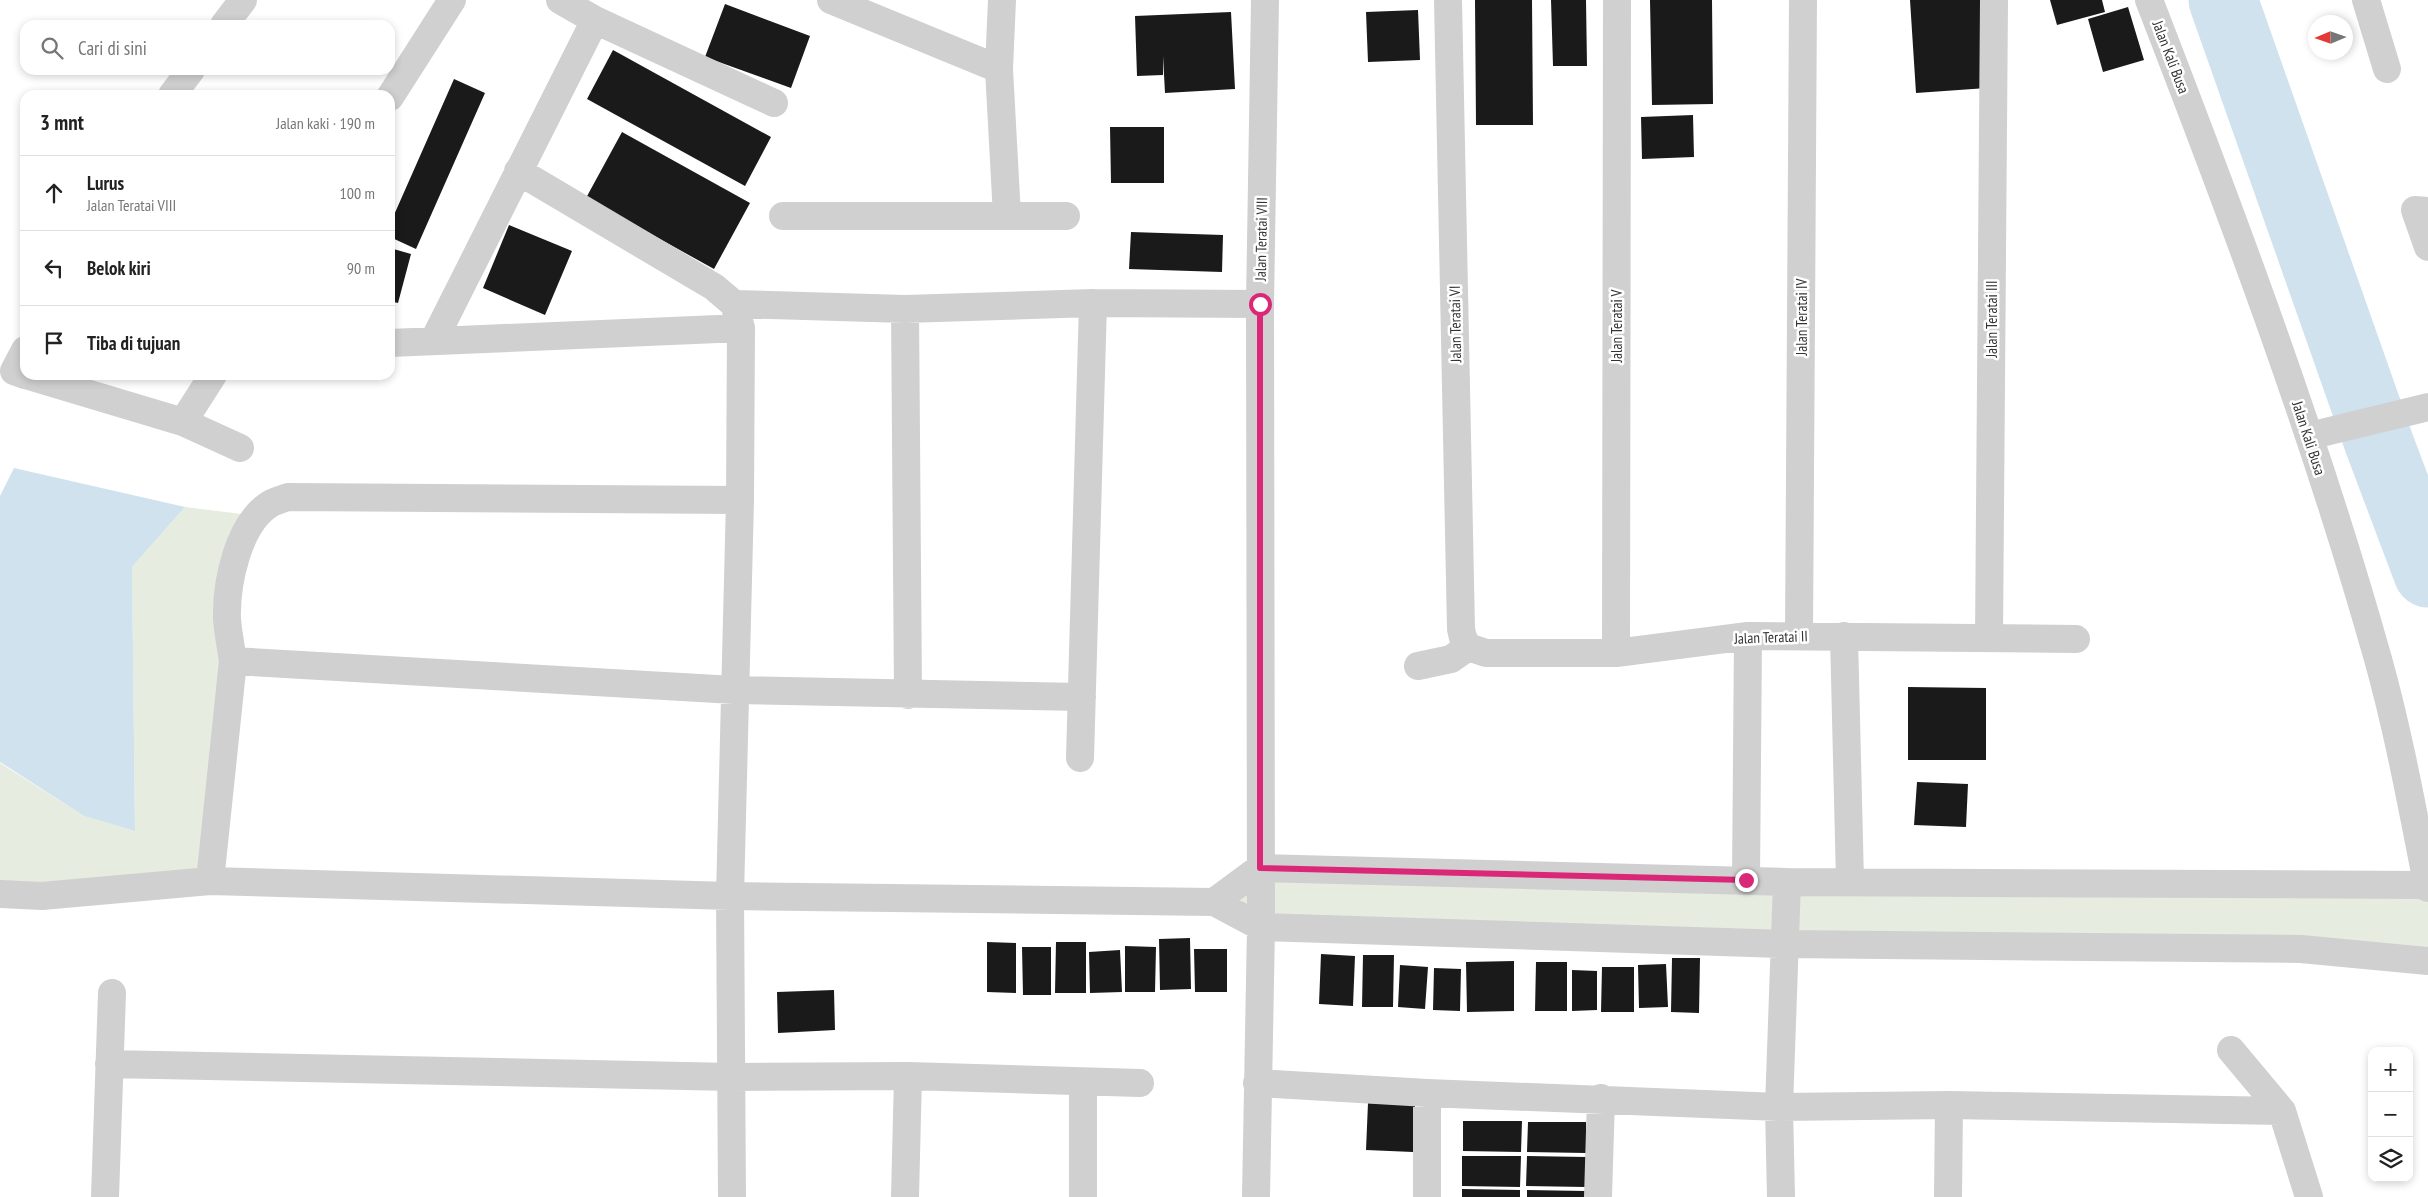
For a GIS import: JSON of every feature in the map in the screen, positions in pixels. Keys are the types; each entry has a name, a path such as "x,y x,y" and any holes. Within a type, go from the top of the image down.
{"street":[{"path":"228,20 243,0"},
{"path":"394,90 452,0"},
{"path":"560,0 594,20 774,103"},
{"path":"831,0 999,68"},
{"path":"1002,0 999,68 1007,216"},
{"name":"Jalan Teratai VIII","path":"1256,1197 1261,926 1260,304 1265,0"},
{"name":"Jalan Teratai VI","path":"1448,0 1462,629 1463,638 1468,646"},
{"name":"Jalan Teratai V","path":"1616,653 1617,0"},
{"name":"Jalan Teratai IV","path":"1799,635 1803,0"},
{"name":"Jalan Teratai III","path":"1989,638 1994,0"},
{"name":"Jalan Kali Busa","path":"2148,0 2212,162 2309,436 2378,660 2408,786 2428,887"},
{"path":"2366,0 2387,69"},
{"path":"434,340 594,20"},
{"path":"176,90 187,75"},
{"path":"518,171 714,287 737,316 740,500 730,896 732,1197"},
{"path":"2428,211 2414,210 2428,247"},
{"path":"783,216 1066,216"},
{"path":"1080,758 1093,303"},
{"path":"395,343 737,316 1093,303 1260,304"},
{"path":"905,309 908,694"},
{"path":"20,360 14,371 20,373"},
{"path":"43,380 183,422 240,448"},
{"path":"183,422 210,380"},
{"path":"2309,436 2428,408"},
{"path":"210,881 233,660 227,620 228,597 234,565 244,536 258,516 270,504 288,497 740,500"},
{"path":"1746,880 1748,636"},
{"name":"Jalan Teratai II","path":"1468,646 1486,653 1616,653 1748,636 2076,639"},
{"path":"1844,636 1850,881"},
{"path":"1418,666 1450,659 1468,646"},
{"path":"233,660 734,690 1082,697"},
{"path":"1214,902 1260,868 1787,882 2428,887"},
{"path":"0,894 42,896 210,881 730,896 1214,902 1261,926 1784,944 2301,949 2428,961"},
{"path":"1780,1197 1779,1107 1787,882"},
{"path":"105,1197 112,993"},
{"path":"2231,1050 2282,1111 2309,1197"},
{"path":"109,1064 732,1077 908,1076 1140,1083"},
{"path":"905,1197 908,1076"},
{"path":"1082,1197 1083,1082"},
{"path":"1257,1083 1427,1093 1601,1098 1779,1107 1949,1105 2282,1111"},
{"path":"1427,1093 1427,1197"},
{"path":"1598,1197 1601,1098"},
{"path":"1948,1197 1949,1105"}],"shaded area":[{"path":"185,507 258,516 244,536 210,881 0,894 0,763 84,816 135,831 132,567"},
{"path":"1260,868 2428,888 2428,961 1261,927 1214,902"}],"water":[{"path":"14,468 185,507 132,567 135,831 84,816 0,762 0,496"}],"building":[{"path":"1475,0 1532,0 1533,125 1476,125"},
{"path":"1551,0 1586,0 1587,66 1553,66"},
{"path":"1650,0 1712,0 1713,104 1652,105"},
{"path":"1910,0 1981,0 1987,88 1916,93"},
{"path":"2050,0 2102,0 2105,12 2057,25"},
{"path":"725,4 810,36 791,88 705,57"},
{"path":"2128,7 2144,60 2103,72 2088,19"},
{"path":"1418,10 1420,60 1368,62 1366,12"},
{"path":"1231,12 1235,89 1165,93 1163,56 1163,75 1137,76 1135,16"},
{"path":"613,50 771,137 745,186 587,99"},
{"path":"454,79 485,93 416,249 395,239 395,213"},
{"path":"1693,115 1694,157 1642,159 1641,117"},
{"path":"1110,127 1164,127 1164,183 1111,183"},
{"path":"622,132 750,203 714,269 586,198"},
{"path":"509,225 572,251 545,315 483,288"},
{"path":"1131,232 1223,235 1222,272 1129,269"},
{"path":"395,249 411,254 398,303 395,302"},
{"path":"1908,687 1986,688 1986,760 1908,760"},
{"path":"1917,782 1968,784 1966,827 1914,825"},
{"path":"1190,938 1191,989 1160,990 1159,939"},
{"path":"987,942 1016,943 1016,993 987,992"},
{"path":"1056,942 1086,942 1086,993 1055,993"},
{"path":"1125,946 1156,947 1155,992 1125,992"},
{"path":"1022,947 1051,947 1051,995 1023,995"},
{"path":"1194,949 1227,949 1227,992 1195,992"},
{"path":"1120,950 1122,992 1090,993 1089,952"},
{"path":"1321,954 1355,956 1353,1006 1319,1004"},
{"path":"1363,955 1394,955 1393,1007 1362,1007"},
{"path":"1672,958 1700,958 1699,1013 1671,1012"},
{"path":"1514,961 1514,1011 1467,1012 1466,962"},
{"path":"1536,962 1567,962 1567,1011 1535,1011"},
{"path":"1666,964 1668,1007 1639,1008 1638,965"},
{"path":"1400,965 1428,967 1425,1009 1398,1007"},
{"path":"1602,967 1634,967 1634,1012 1601,1012"},
{"path":"1434,968 1461,969 1460,1011 1433,1010"},
{"path":"1572,970 1597,971 1597,1010 1572,1011"},
{"path":"834,990 835,1030 778,1033 777,992"},
{"path":"1368,1103 1415,1105 1413,1152 1366,1150"},
{"path":"1463,1121 1522,1121 1521,1152 1463,1151"},
{"path":"1528,1122 1586,1122 1586,1153 1527,1152"},
{"path":"1462,1156 1521,1156 1520,1187 1462,1186"},
{"path":"1527,1156 1586,1157 1585,1187 1526,1186"},
{"path":"1462,1189 1520,1190 1520,1197 1462,1197"},
{"path":"1527,1190 1585,1191 1585,1197 1527,1197"}],"waterway":[{"path":"2223,0 2379,443 2428,573"}],"route":[{"path":"1260,304 1260,868 1746,880"}]}
